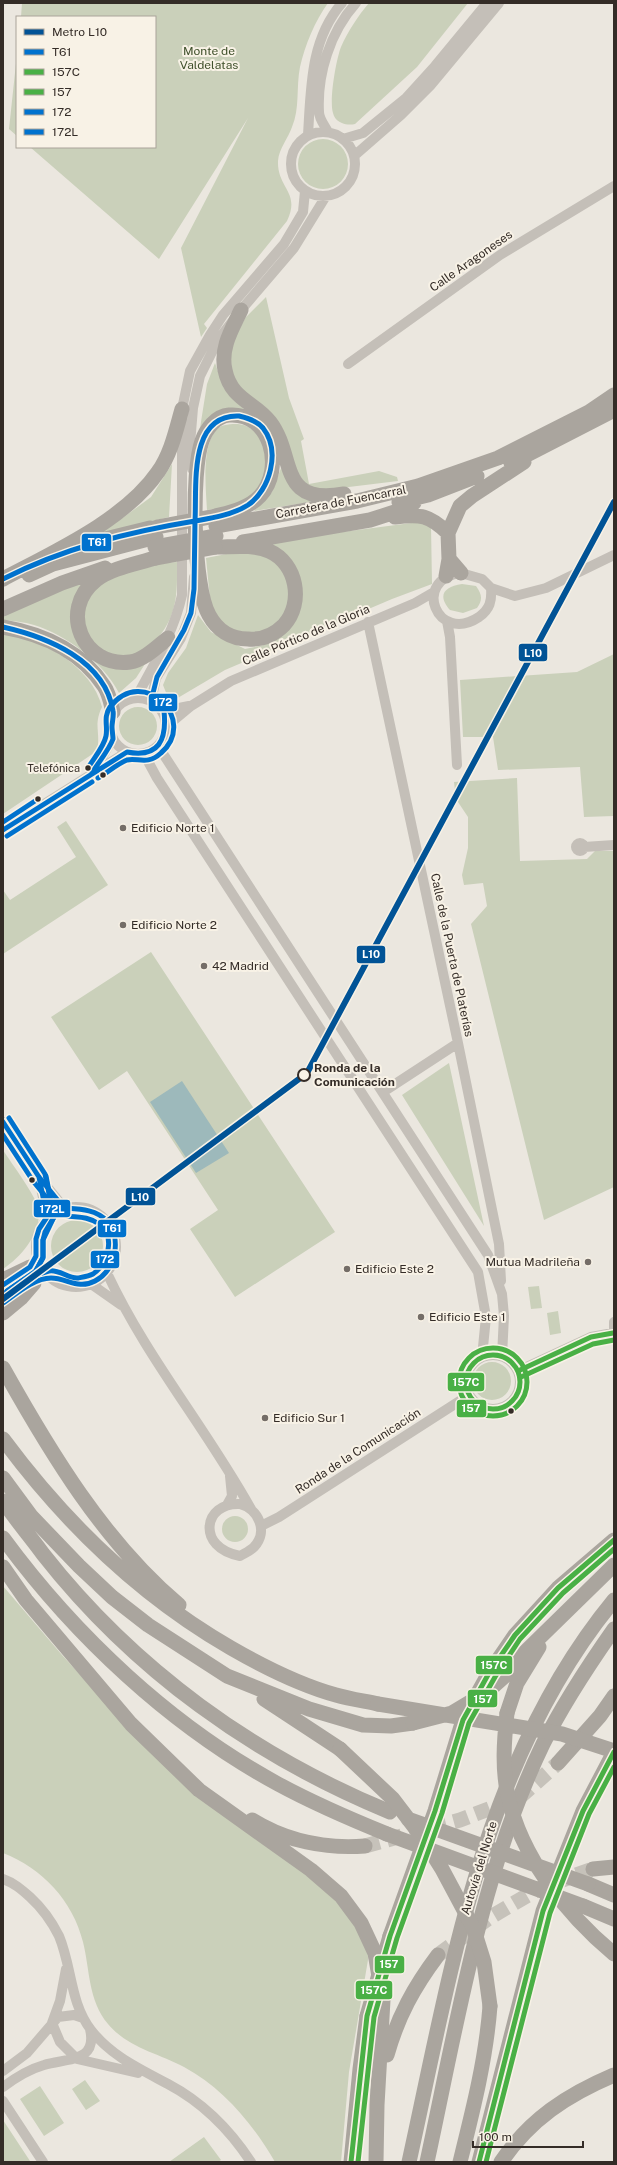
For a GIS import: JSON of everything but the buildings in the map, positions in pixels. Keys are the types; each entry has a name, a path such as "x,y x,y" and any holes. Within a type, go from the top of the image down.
{"highway":[{"path":"241,310 227,338 224,353 225,369 229,383 242,400 269,421 278,437 291,477 302,489 319,496 398,485 423,491"},
{"name":"Carretera de Fuencarral","path":"423,491 498,458 590,412 614,396"},
{"path":"3,579 90,530 144,490 159,471 171,444 182,409"},
{"path":"3,587 53,564 156,542 216,531 361,511 515,461 614,410"},
{"path":"228,415 242,416 257,423 266,436 272,449 271,471 267,484 260,496 216,531 251,546 269,551 285,562 294,579 296,594 292,612 284,625 272,634 256,640 243,639 228,635 217,627 208,614 202,594 194,524 198,455 202,440 209,427 219,418 228,415"},
{"path":"446,576 449,559 448,533 460,506 556,441"},
{"path":"370,520 404,509 423,491"},
{"path":"3,598 58,573 98,560 156,542 216,531 418,515 429,517 448,533"},
{"path":"32,563 89,543 156,542"},
{"path":"156,542 95,581 83,594 78,610 77,625 83,641 91,650 95,654 112,662 131,662 149,653 168,638"},
{"path":"3,609 62,583 102,569 156,542"},
{"path":"449,559 461,573"},
{"path":"3,627 32,633 61,646 87,665 105,687 114,712"},
{"path":"3,1280 33,1261"},
{"path":"3,1313 22,1298 34,1283"},
{"path":"3,1368 39,1432 83,1498 135,1564 178,1604 252,1660"},
{"path":"3,1439 34,1481 82,1533 132,1580 192,1626 252,1660 292,1679 336,1695 378,1704 562,1734 614,1752 583,1811 543,1911 479,2162"},
{"path":"3,1478 31,1516 78,1566 112,1597 148,1624 227,1676 284,1710 340,1749 393,1799 422,1837 442,1869 473,1927 484,1962 490,2006 488,2041 480,2083 460,2162"},
{"path":"3,1501 62,1578 136,1655 181,1693 240,1734 309,1775 390,1812 588,1884 614,1895"},
{"path":"3,1538 52,1600 121,1671 167,1710 231,1755 277,1784 337,1813 387,1834 614,1919"},
{"path":"351,2162 367,2016 390,1936 435,1810 463,1720 489,1673 515,1635 558,1588 614,1540"},
{"path":"227,1676 309,1709 363,1725 391,1726 412,1723 452,1713 487,1692 506,1675 556,1621 614,1565"},
{"path":"3,1567 26,1600 131,1724 200,1790 311,1870 341,1896 361,1923 374,1953 383,2000 376,2105 376,2162"},
{"name":"Autovía del Norte","path":"409,2162 455,1950 493,1820 512,1772 544,1704 571,1659 614,1600"},
{"path":"556,1621 517,1684 507,1713 503,1742 504,1769 508,1797 520,1829 547,1880 572,1913 598,1941 614,1954"},
{"name":"Autovía del Norte","path":"427,2162 472,1956 485,1906 509,1828 543,1744 586,1668 614,1629"},
{"path":"86,1670 150,1734 227,1804 263,1827 295,1839 326,1846 345,1848 365,1846"},
{"path":"558,1763 600,1716 614,1696"},
{"path":"593,1869 614,1867"},
{"path":"376,2105 383,2069 392,2036 409,1997 438,1956"},
{"path":"501,2162 512,2146 546,2112 579,2090 614,2075"}],"street":[{"path":"308,135 311,83 317,50 332,14 342,3"},
{"path":"328,132 319,114 322,75 328,49 335,32 356,3"},
{"path":"343,139 363,133 405,99 435,66 487,3"},
{"path":"354,156 401,115 430,86 499,3"},
{"path":"318,132 328,132 343,139 348,144 354,156 355,165 349,182 335,194 326,196 315,195 305,191 293,176 291,157 294,148 308,135 318,132"},
{"name":"Calle Aragoneses","path":"348,364 500,256 614,186"},
{"path":"136,698 177,618 182,595 182,409 190,371 223,315 284,244 303,212 305,191"},
{"path":"151,701 156,678 181,638 191,612 194,583 194,524 190,444 193,408 200,376 218,340 241,310 294,248 326,196"},
{"path":"490,605 513,596 546,588 614,555"},
{"path":"462,624 447,621 441,618 434,608 434,592 446,576 461,573 482,579 491,588 513,596"},
{"path":"450,637 462,624 484,614 490,605 491,588"},
{"name":"Calle Pórtico de la Gloria","path":"167,726 191,706 231,681 368,622 415,604 434,592"},
{"path":"415,604 434,608"},
{"path":"447,621 450,637 456,765"},
{"name":"Calle de la Puerta de Platerías","path":"368,622 458,1043 499,1244 502,1294"},
{"path":"136,698 151,701 164,711 167,726 165,734 158,746 144,754 137,755 127,752 118,746 110,729 114,712 125,702 136,698"},
{"name":"Calle Pórtico de la Gloria","path":"164,711 191,706"},
{"path":"92,774 113,738"},
{"path":"158,746 488,1255 502,1294 504,1316 502,1356"},
{"path":"3,830 127,752"},
{"path":"144,754 157,778 478,1272 486,1317 482,1357"},
{"path":"584,847 614,845"},
{"path":"383,1092 458,1043"},
{"path":"3,1122 39,1177 64,1208"},
{"path":"39,1177 47,1217"},
{"path":"3,1285 33,1261 39,1229 47,1217 64,1208 84,1207 97,1212 107,1220 114,1231 116,1245 114,1261 106,1273 91,1284 78,1287 65,1286 51,1278 33,1261"},
{"path":"106,1273 122,1305 176,1392 230,1470 261,1526 258,1541 247,1552 240,1556 223,1552 216,1547 212,1539 210,1527 214,1515 227,1504 232,1496 230,1470"},
{"path":"3,1303 34,1283 51,1278"},
{"path":"91,1284 122,1305"},
{"path":"518,1371 591,1336 613,1335 614,1322"},
{"path":"489,1355 502,1356 518,1371 519,1389 509,1404 501,1408 483,1407 475,1402 469,1395 466,1387 469,1369 474,1362 482,1357 489,1355"},
{"name":"Ronda de la Comunicación","path":"261,1526 279,1517 469,1395"},
{"path":"227,1504 240,1504 267,1516 279,1517"},
{"path":"6,1880 41,1907 59,1936 76,2004 90,2030 110,2050 128,2063 182,2093 209,2112 226,2129 247,2161"},
{"path":"66,1965 60,2002 52,2023 60,2042 76,2059 154,2077"},
{"path":"3,2071 27,2053 58,2017 66,2014 83,2018"},
{"path":"3,2086 18,2077 45,2065 76,2059 85,2054 92,2039 90,2030"},
{"path":"3,2100 43,2162"}],"green space":[{"name":"Monte de Valdelatas","path":"22,3 328,3 315,25 305,50 300,67 296,113 278,161 281,178 290,196 291,211 287,221 204,324 207,328 201,337 181,248 248,118 159,259 31,148 156,148 156,16 21,16"},
{"path":"369,3 468,3 417,67 355,124 348,125 336,119 333,113 332,90 335,70 339,53 344,41"},
{"path":"16,63 16,135 9,129"},
{"path":"323,139 332,141 341,146 346,155 348,164 346,173 341,182 332,187 323,189 314,187 305,182 300,173 298,164 300,155 305,146 314,141"},
{"path":"266,297 289,398 304,439 301,441 309,484 379,471 397,477 398,481 316,491 309,489 232,377 230,344 246,317"},
{"path":"215,363 224,388 245,410 225,411 215,414 210,417 200,428 207,384"},
{"path":"238,424 249,427 257,433 262,442 266,462 261,483 255,492 239,503 207,510 206,468 207,456 212,436 219,427"},
{"path":"172,464 169,517 92,536 124,517 151,497"},
{"path":"281,468 289,483 316,501 254,511 272,492"},
{"path":"419,522 431,526 432,584 392,599 225,670 176,699 167,695 163,685 168,673 186,648 198,615 211,632 245,649 264,645 301,604 265,542"},
{"path":"247,550 257,551 282,567 290,588 287,613 268,631 242,634 229,628 216,616 210,599 206,558"},
{"path":"177,562 177,589 173,610 165,628 152,644 134,655 125,657 107,653 92,642 86,634 82,614 89,597 100,583 114,575 132,569"},
{"path":"88,579 79,592 73,606 72,613 73,628 79,646 84,651 95,655 145,664 136,678 119,693 94,660 59,635 34,625 3,620 3,616"},
{"path":"462,584 476,586 481,597 477,608 463,613 450,610 446,605 443,596 444,592 451,587"},
{"path":"3,634 34,641 64,657 77,667 88,679 97,693 102,707 98,719 97,751 3,814"},
{"path":"614,654 614,816 584,817 580,767 498,770 493,737 463,737 460,680 577,672"},
{"path":"134,707 142,707 149,710 154,715 157,726 154,737 149,742 142,745 134,745 127,742 122,737 119,730 119,722 122,715 127,710"},
{"path":"517,778 520,861 587,859 595,851 614,851 614,1187 544,1220 471,924 487,906 483,883 464,885 462,875 468,848 468,817 456,799 454,782"},
{"path":"66,821 108,885 3,954 3,890 10,900 76,857 57,827"},
{"path":"151,952 335,1232 235,1297 190,1229 218,1210 127,1071 99,1090 51,1017"},
{"path":"449,1063 484,1226 402,1095"},
{"path":"3,1150 29,1189 39,1211 33,1237 23,1252 3,1269"},
{"path":"77,1220 87,1222 95,1228 101,1236 103,1246 101,1256 95,1264 87,1270 77,1272 67,1270 59,1264 53,1256 51,1246 53,1236 59,1228 67,1222"},
{"path":"539,1286 542,1308 531,1309 528,1287"},
{"path":"558,1311 561,1333 550,1335 547,1313"},
{"path":"492,1362 502,1365 508,1371 511,1381 508,1391 502,1397 492,1400 482,1397 476,1391 473,1381 476,1371 482,1365"},
{"path":"235,1516 245,1519 248,1529 245,1539 235,1542 225,1539 222,1529 225,1519"},
{"path":"3,1586 62,1655 129,1728 312,1879 338,1903 356,1927 369,1954 349,2072 341,2162 275,2162 247,2121 212,2085 184,2067 134,2044 116,2032 101,2015 93,1995 83,1942 72,1913 64,1900 43,1877 31,1867 3,1853"},
{"path":"85,2080 100,2101 86,2110 72,2089"},
{"path":"40,2086 64,2123 44,2136 20,2099"},
{"path":"3,2120 30,2161 30,2162 3,2162"},
{"path":"204,2137 221,2160 218,2162 169,2162"}],"water":[{"path":"182,1081 229,1153 196,1173 150,1102"}],"tunnel":[{"path":"365,1846 460,1820 520,1797 558,1763"},
{"path":"438,1955 489,1918 540,1888 593,1869"}],"metro line":[{"name":"L10","path":"3,1299 307,1073 614,502"}],"transit line":[{"name":"T61","path":"239,416 258,423 268,437 272,459 267,480 256,498 248,505 229,514 195,521 196,472 203,439 211,427 223,419 239,416"},
{"name":"T61","path":"3,579 49,558 97,542 145,530 195,521"},
{"name":"T61","path":"3,830 127,752 147,752 159,745 164,730 164,711 151,701 157,677 184,630 191,613 194,589 195,521"},
{"name":"T61","path":"3,627 38,637 72,654 99,678 108,693 113,711 113,739 92,773"},
{"name":"172","path":"88,768 101,749 105,740 108,711 110,707 123,695 137,691 151,694 162,702 170,713 174,726 171,740 161,753 156,757 147,760 127,760 98,778"},
{"name":"172","path":"7,836 92,782"},
{"name":"172L","path":"3,822 38,799"},
{"name":"172L","path":"7,1291 36,1271 43,1257 43,1240 45,1232 54,1217 45,1174 9,1118"},
{"name":"T61","path":"3,1122 39,1177 64,1208 87,1210 103,1217 112,1228 115,1245 112,1262 102,1276 95,1281 78,1284 57,1278 45,1279 26,1287 3,1303"},
{"name":"172","path":"3,1135 33,1181 59,1213 88,1219 99,1224 104,1229 109,1242 103,1264 93,1274 75,1278 56,1271 49,1271 30,1278 3,1295"},
{"name":"172","path":"7,1291 35,1272 43,1258 43,1240 54,1217 46,1176"},
{"name":"T61","path":"3,1285 30,1267 36,1256 36,1239 39,1229 47,1217 39,1177"},
{"name":"157C","path":"518,1371 591,1337 613,1333"},
{"name":"157","path":"521,1377 593,1344 614,1340"},
{"name":"157","path":"493,1348 506,1351 517,1358 524,1369 527,1382 524,1395 517,1406 506,1413 493,1416 480,1413 469,1406 462,1395 459,1382 462,1369 469,1358 480,1351 493,1348"},
{"name":"157C","path":"493,1355 503,1357 512,1363 518,1372 520,1382 518,1392 512,1401 503,1407 493,1409 483,1407 474,1401 468,1392 466,1382 468,1372 474,1363 483,1357 493,1355"},
{"name":"157C","path":"351,2162 367,2016 390,1936 435,1811 463,1720 489,1673 515,1635 558,1588 614,1540"},
{"name":"157","path":"358,2162 374,2017 397,1938 442,1813 469,1723 495,1677 520,1639 563,1593 614,1549"},
{"name":"157C","path":"479,2162 543,1911 583,1811 614,1752"},
{"name":"157","path":"486,2162 550,1913 589,1814 614,1767"}],"place":[{"name":"Telefónica","path":"88,768"},
{"name":"Edificio Norte 1","path":"123,828"},
{"name":"Edificio Norte 2","path":"123,925"},
{"name":"42 Madrid","path":"204,966"},
{"name":"Ronda de la Comunicación","path":"304,1075"},
{"name":"Mutua Madrileña","path":"588,1262"},
{"name":"Edificio Este 2","path":"347,1269"},
{"name":"Edificio Este 1","path":"421,1317"},
{"name":"Edificio Sur 1","path":"265,1418"}]}
